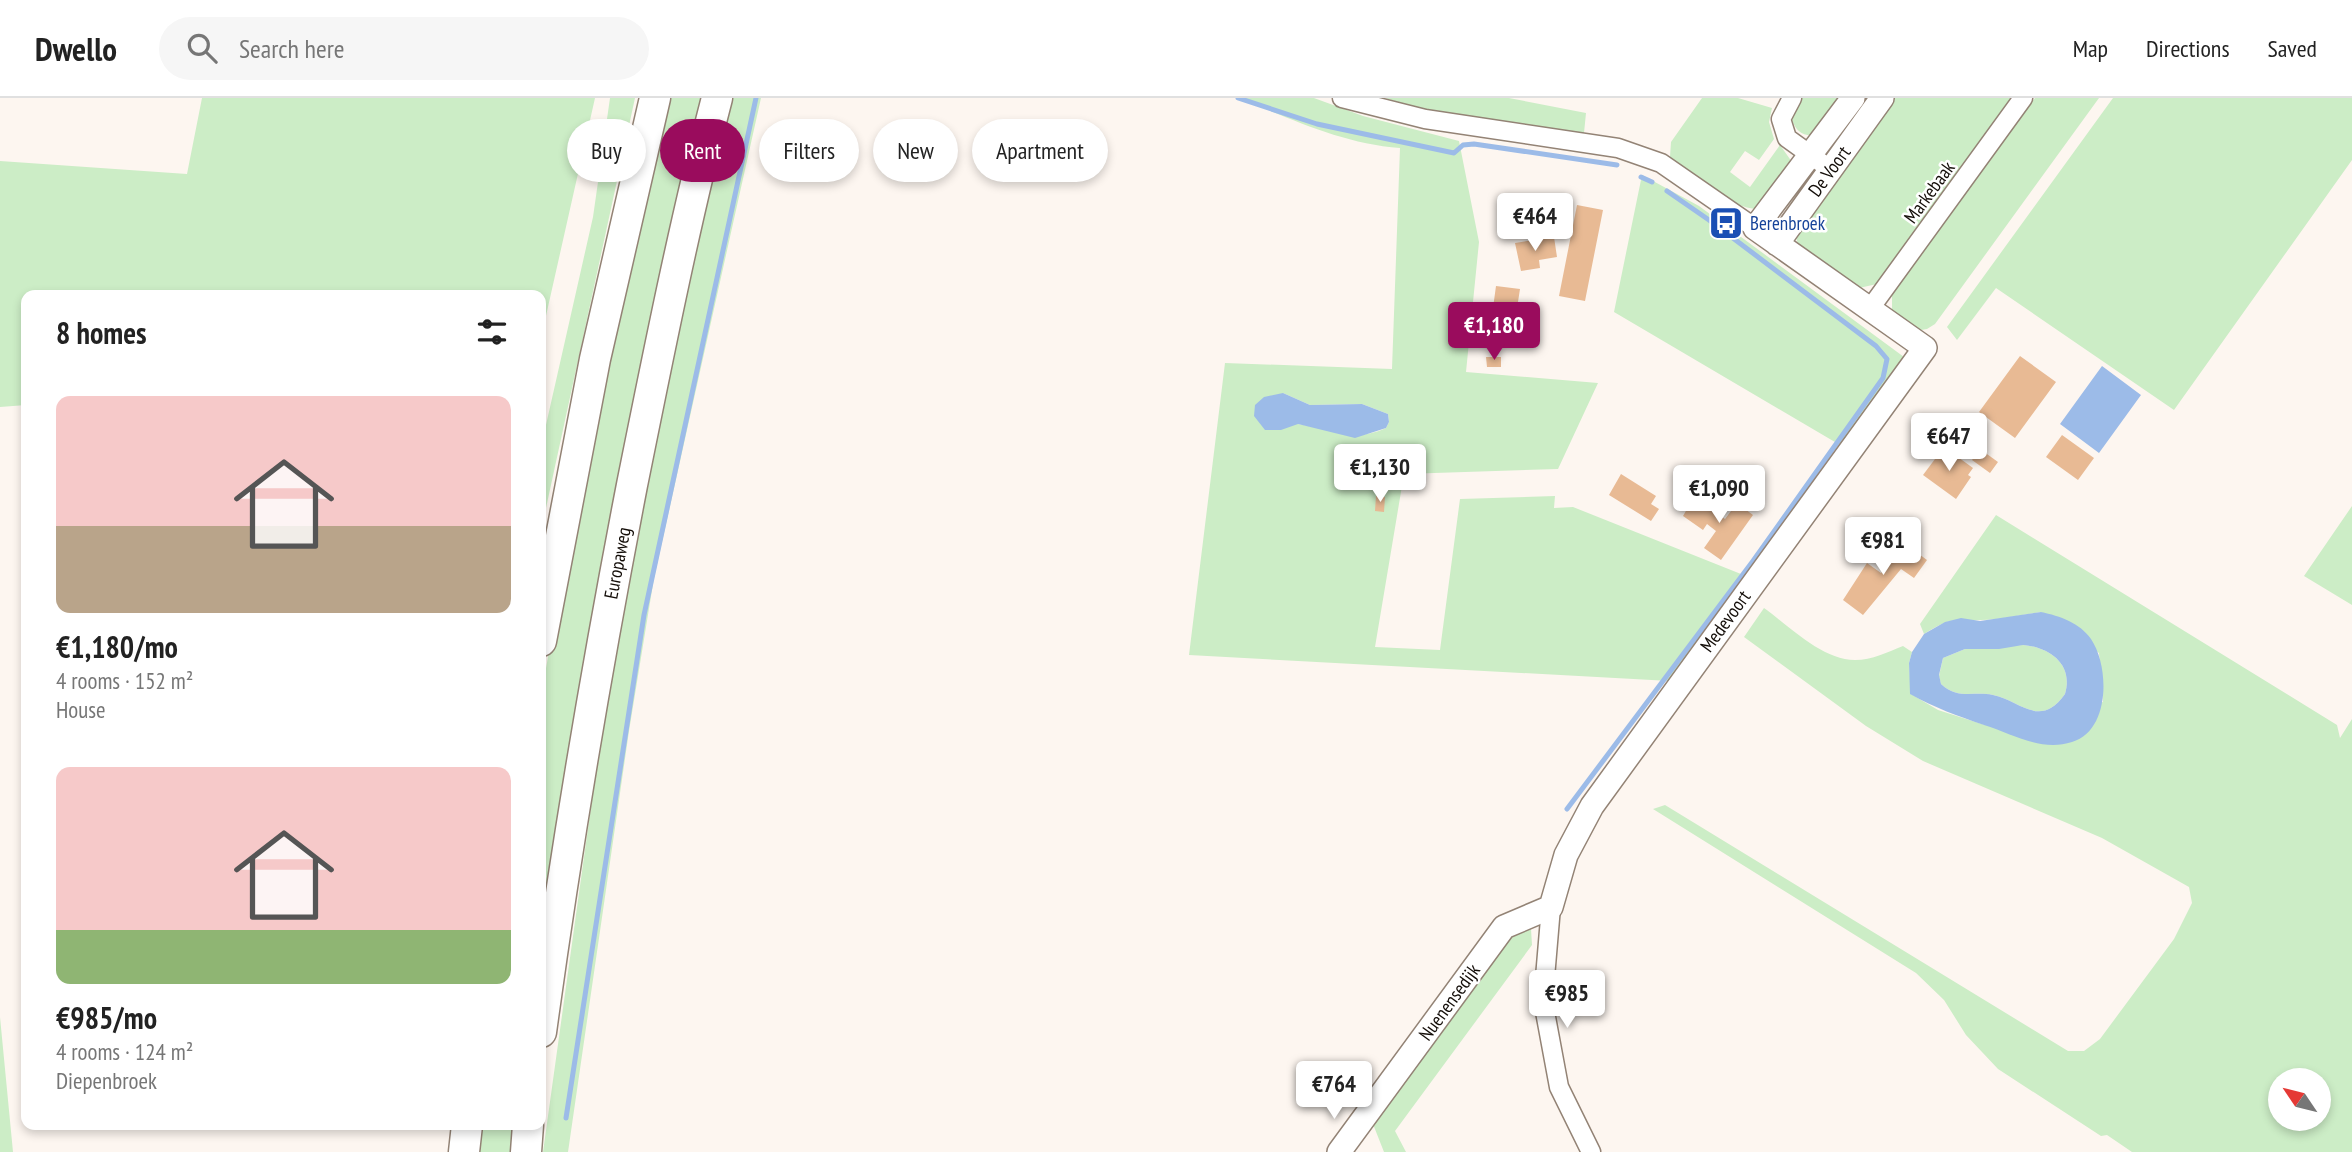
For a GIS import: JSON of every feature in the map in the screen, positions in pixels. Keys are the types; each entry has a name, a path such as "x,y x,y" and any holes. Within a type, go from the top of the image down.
{"highway":[{"path":"546,615 595,359 655,98"},
{"name":"Europaweg","path":"546,999 580,772 610,602 655,369 717,98"},
{"path":"464,1152 466,1130"},
{"path":"526,1152 528,1130"}],"street":[{"path":"1342,98 1425,120 1618,148 1661,163 1869,310"},
{"path":"1792,98 1781,119 1787,138 1821,163"},
{"name":"De Voort","path":"1777,244 1853,98"},
{"name":"De Voort","path":"1755,228 1882,98"},
{"name":"Markebaak","path":"1869,310 2023,98"},
{"name":"Medevoort","path":"1551,907 1566,855 1592,806 1925,348 1869,310"},
{"path":"1551,907 1542,1001 1559,1087 1591,1152"},
{"name":"Nuenensedijk","path":"1347,1147 1504,926 1551,907"}],"green space":[{"path":"202,98 595,98 590,119 567,119 567,182 576,182 546,316 546,290 21,290 21,405 0,407 0,161 187,174"},
{"path":"610,98 635,98 630,119 607,119"},
{"path":"666,98 706,98 702,119 661,119"},
{"path":"726,98 761,98 745,170 745,119 721,119"},
{"path":"1239,98 1314,98 1363,116 1459,141 1479,242 1466,372 1598,383 1558,469 1404,474 1375,647 1440,650 1460,499 1555,496 1554,508 1573,507 1746,576 1670,681 1189,655 1225,363 1392,369 1400,148 1338,136","holes":["1283,393 1310,405 1362,404 1388,414 1389,422 1386,428 1352,435 1298,424"]},
{"path":"1385,98 1509,98 1586,113 1584,133 1428,111"},
{"path":"1702,98 1738,98 1772,108 1769,122 1774,139 1759,160 1745,151 1730,172 1750,187 1780,145 1792,162 1757,209 1747,208 1723,197 1687,173 1670,157 1671,142"},
{"path":"1799,98 1845,98 1814,135 1806,135 1795,127 1792,120"},
{"path":"1887,98 2014,98 1877,284 1850,290 1800,251 1795,234"},
{"path":"2035,98 2099,98 1935,324 1915,331 1892,312 1892,294"},
{"path":"2113,98 2352,98 2352,160 2174,410 1996,288 1957,340 1947,327"},
{"path":"660,126 660,182 689,182 546,912 546,668 560,590"},
{"path":"1642,175 1699,206 1904,357 1840,445 1614,312"},
{"path":"598,182 617,182 546,508 546,425 593,217"},
{"path":"708,182 742,182 654,578 568,1152 543,1152 626,555"},
{"path":"2352,506 2352,605 2304,576"},
{"path":"1996,515 2337,725 2340,738 2352,719 2352,1152 2132,1152 2107,1135 2101,1136 1998,1069 1966,1035 1944,1000 1916,973 1653,809 1665,805 2068,1051 2084,1051 2100,1039 2174,939 2192,903 2189,887 2102,838 1923,761 1866,726 1744,637 1764,608 1806,641 1843,659 1868,659 1903,646 1912,652 1909,663 1911,694 1938,710 1985,725 2103,702 2099,653 2041,612 1996,619 1951,621 1924,634 1920,624"},
{"path":"2023,645 2050,653 2063,666 2066,674 2065,694 2047,710 2030,710 1993,695 1953,692 1941,684 1939,676 1943,658 1965,649"},
{"path":"1531,929 1532,945 1395,1131 1406,1152 1384,1152 1371,1119 1516,931"},
{"path":"0,1017 13,1152 0,1152"},
{"path":"478,1130 515,1130 513,1152 476,1152"}],"water":[{"path":"2102,366 2141,395 2099,453 2060,424"},
{"path":"1283,393 1310,405 1362,404 1388,414 1389,422 1386,428 1355,438 1298,424 1281,430 1265,430 1254,416 1255,405 1264,397"},
{"path":"2041,612 2069,621 2086,633 2097,651 2101,665 2103,697 2094,725 2085,736 2061,745 2038,743 1956,715 1910,694 1909,663 1912,652 1924,634 1945,622 1961,618 1980,621","holes":["2033,646 2050,653 2063,666 2066,674 2065,694 2047,710 2030,710 1993,695 1953,692 1941,684 1939,675 1943,658 1965,649"]}],"building":[{"path":"1537,194 1541,194 1540,198 1550,200 1547,214 1520,209 1523,195 1537,197"},
{"path":"1577,205 1603,210 1585,301 1559,296"},
{"path":"1554,237 1557,257 1539,260 1540,268 1521,271 1515,243"},
{"path":"1496,286 1520,289 1513,334 1490,330"},
{"path":"2020,356 2056,382 2015,438 1979,412"},
{"path":"1486,357 1501,357 1501,367 1487,367"},
{"path":"2062,435 2094,458 2078,480 2046,457"},
{"path":"1944,447 1973,468 1968,475 1971,477 1956,499 1923,475"},
{"path":"1980,449 1998,462 1990,473 1972,460"},
{"path":"1621,474 1656,496 1651,504 1659,509 1651,521 1609,495"},
{"path":"1376,496 1385,497 1384,512 1375,511"},
{"path":"1694,497 1725,519 1737,503 1753,515 1721,560 1704,548 1716,531 1707,524 1703,530 1683,516"},
{"path":"1900,540 1927,560 1914,578 1901,569 1863,615 1843,600 1867,563 1881,573 1890,560 1887,558"}],"waterway":[{"path":"566,1118 644,615 756,98"},
{"path":"1238,98 1317,124 1454,153 1463,145 1474,144 1617,165"},
{"path":"1641,177 1652,182"},
{"path":"1567,809 1753,561 1883,378 1887,359 1876,346 1667,191"}],"place":[{"name":"Berenbroek","path":"1726,223"}]}
